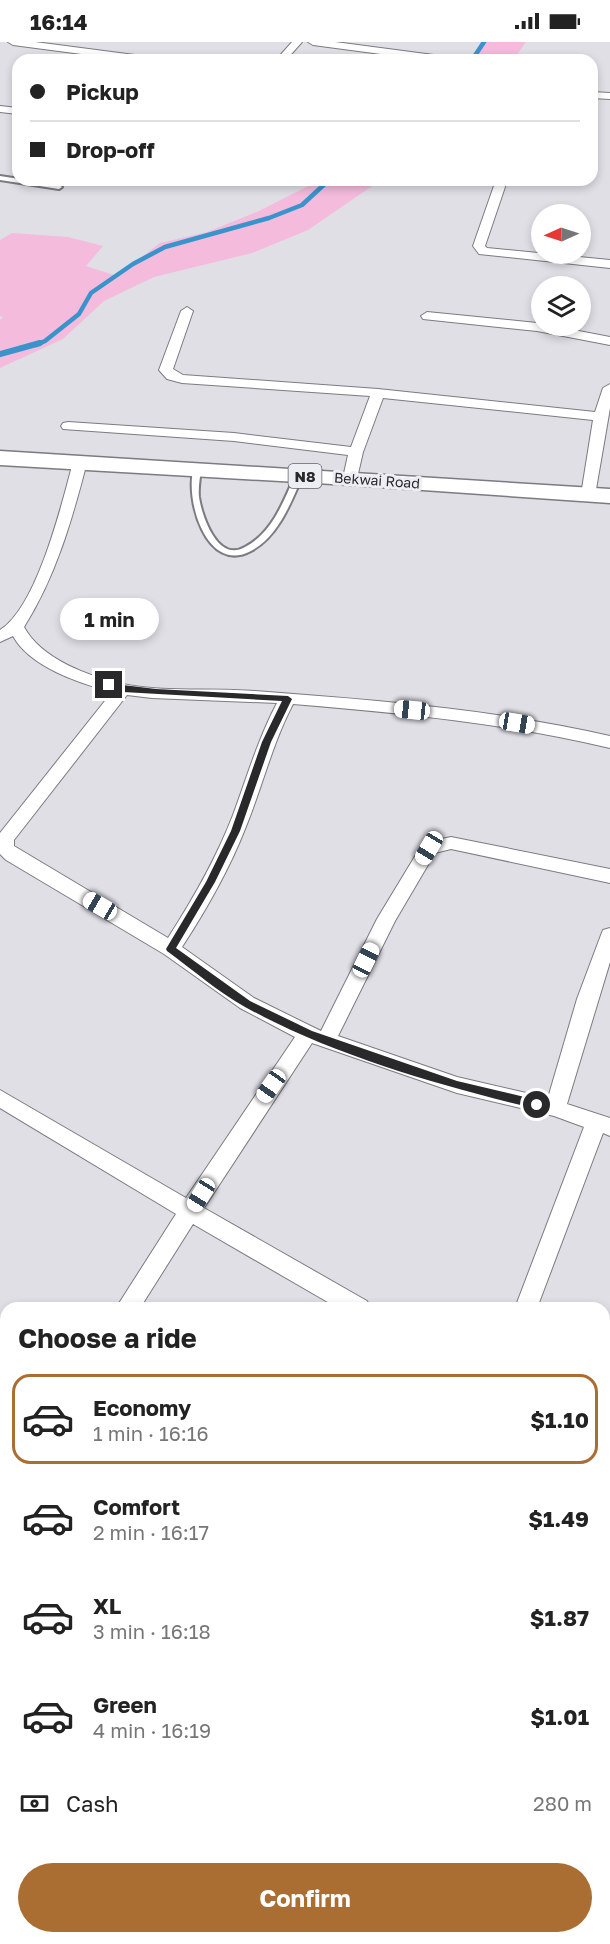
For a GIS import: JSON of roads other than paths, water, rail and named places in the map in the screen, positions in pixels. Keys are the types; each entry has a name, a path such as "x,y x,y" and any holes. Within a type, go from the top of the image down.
{"highway":[{"name":"Bekwai Road","path":"0,458 350,478 599,496"}],"street":[{"path":"13,42 104,54"},
{"path":"286,54 297,42"},
{"path":"313,42 404,54"},
{"path":"499,186 478,246 483,251 610,264"},
{"path":"187,311 166,370 172,376 182,379 378,393 605,417"},
{"path":"427,316 537,327 610,341"},
{"path":"599,496 605,417 610,388"},
{"path":"350,478 356,452 378,393"},
{"path":"68,426 234,437 356,452"},
{"path":"0,637 16,627 34,598 63,526 80,462"},
{"path":"16,627 25,643 41,655 73,672 123,689 288,699 478,717 575,733 610,742"},
{"path":"123,689 2,838 5,848 12,855 171,949 247,1003 317,1038 457,1085 555,1108 603,1125 529,1302"},
{"path":"171,949 211,882 235,831 267,742 288,699"},
{"path":"131,1302 259,1104 317,1038 429,848 451,843 610,876"},
{"path":"555,1108 587,999 610,935"},
{"path":"0,1098 349,1302"}],"lane":[{"path":"52,186 59,187"},
{"path":"197,469 195,495 206,528 215,545 230,552 240,553 248,550 278,520 299,475"}],"waterway":[{"path":"476,54 484,42"},
{"path":"36,345 45,341 79,314 91,293 133,264 165,247 269,218 302,205 323,186"},
{"path":"0,354 40,343"}]}
